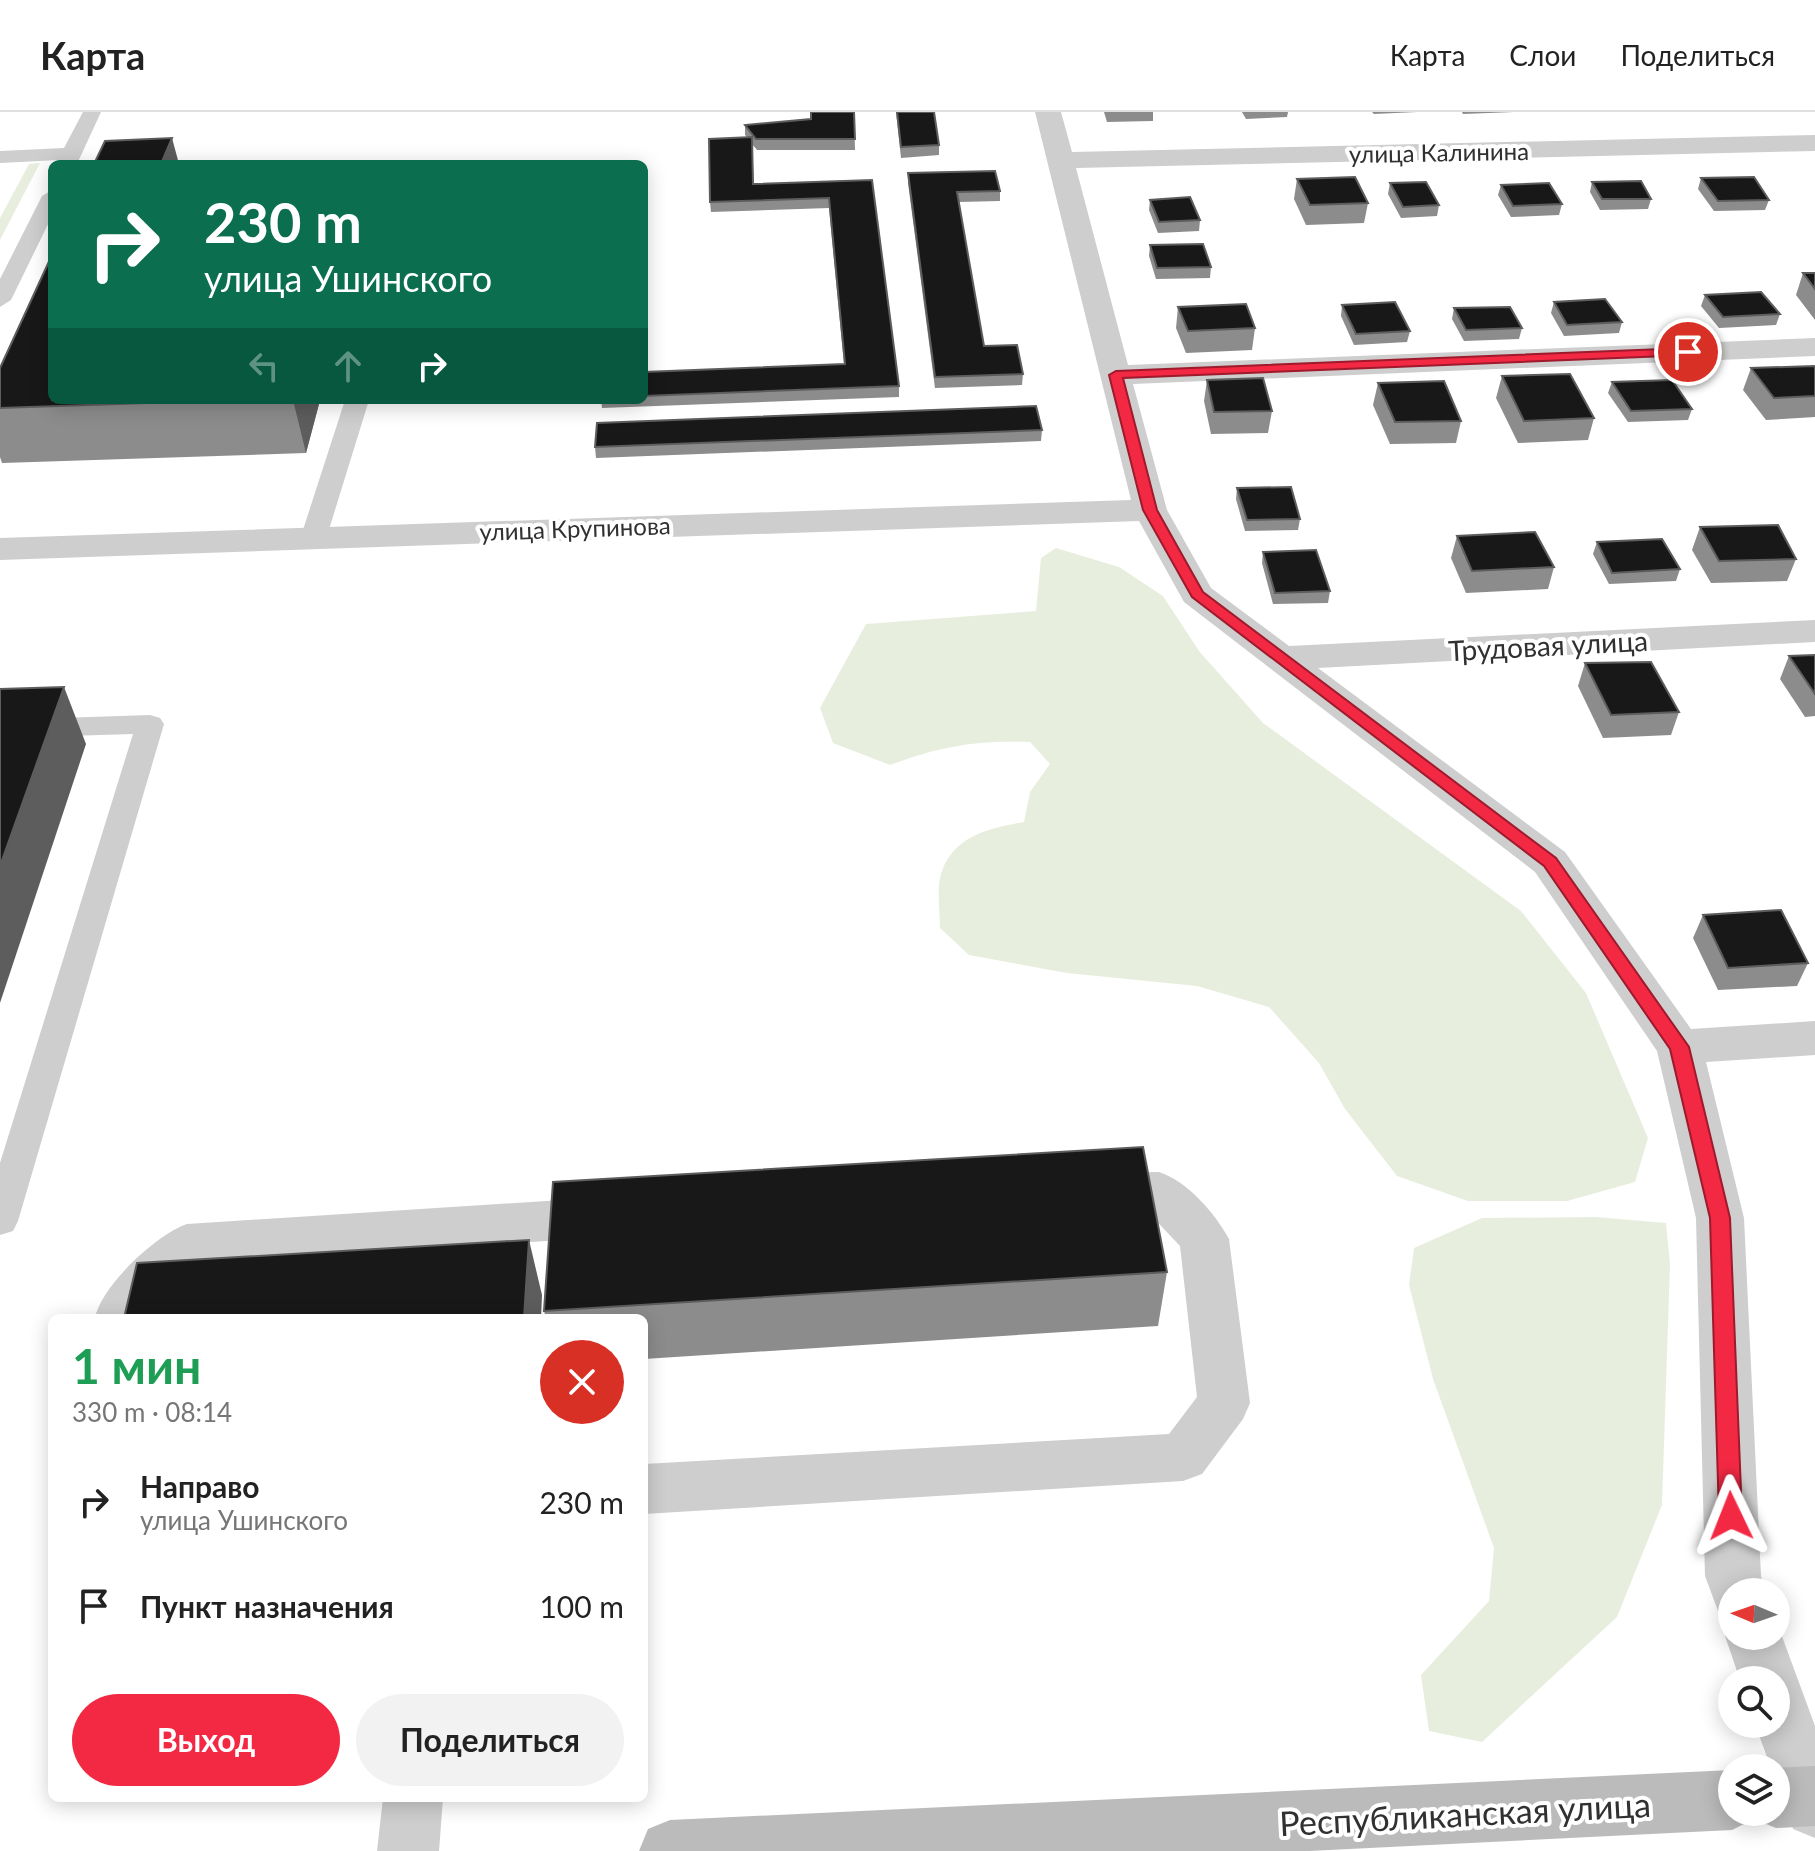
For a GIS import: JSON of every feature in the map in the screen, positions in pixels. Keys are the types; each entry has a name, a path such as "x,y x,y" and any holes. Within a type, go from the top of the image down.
{"street":[{"path":"1048,112 1150,510 1197,594 1550,862 1679,1047 1720,1218 1734,1578"},
{"name":"улица Калинина","path":"1062,160 1815,143"},
{"path":"1116,375 1815,347"},
{"name":"улица Крупинова","path":"0,549 1150,510"},
{"name":"Трудовая улица","path":"1281,658 1815,631"},
{"path":"1679,1047 1815,1038"},
{"path":"648,1489 1183,1457 1224,1403 1204,1239 1159,1191 1047,1193"},
{"path":"121,1314 122,1307 187,1244 649,1214"},
{"path":"1786,1738 1804,1800"},
{"name":"Республиканская улица","path":"670,1851 1718,1801"},
{"path":"408,1851 413,1802"}],"lane":[{"path":"0,157 69,159 92,112"},
{"path":"0,300 48,204"},
{"path":"314,536 356,404"},
{"path":"0,729 150,724 0,1221"}],"green space":[{"path":"40,163 0,240 0,218 29,164"},
{"path":"1056,548 1119,567 1163,596 1199,651 1263,723 1521,911 1586,993 1648,1138 1635,1182 1567,1201 1468,1201 1397,1176 1345,1109 1319,1063 1269,1007 1197,986 1067,973 969,955 940,928 939,884 948,859 965,841 976,835 1024,822 1030,792 1050,764 1030,742 1011,742 959,746 890,765 833,743 820,708 866,624 1036,611 1041,558"},
{"path":"1596,1217 1666,1223 1670,1264 1662,1505 1617,1617 1482,1742 1429,1731 1421,1675 1489,1601 1494,1548 1433,1379 1409,1285 1414,1248 1482,1218"}],"building":[{"path":"811,112 854,112 855,139 756,139 745,125 811,119"},
{"path":"897,112 934,112 939,145 901,147"},
{"path":"752,137 753,184 872,180 899,386 648,396 648,372 845,364 829,198 710,202 709,139"},
{"path":"172,138 163,160 96,160 105,141"},
{"path":"995,171 1000,191 957,192 984,346 1017,345 1023,374 935,377 908,173"},
{"path":"1355,177 1368,203 1310,205 1297,179"},
{"path":"1754,177 1769,200 1718,201 1701,178"},
{"path":"1641,181 1651,199 1602,199 1592,182"},
{"path":"1426,182 1439,205 1403,207 1390,183"},
{"path":"1549,183 1562,204 1513,206 1501,185"},
{"path":"1190,197 1200,220 1159,222 1150,200"},
{"path":"1203,244 1211,267 1157,268 1150,245"},
{"path":"48,264 48,404 118,404 0,408 0,368"},
{"path":"1803,273 1815,273 1815,289"},
{"path":"1761,292 1780,314 1723,317 1705,295"},
{"path":"1605,299 1622,322 1567,325 1554,302"},
{"path":"1395,302 1410,331 1356,334 1342,305"},
{"path":"1246,304 1255,328 1188,331 1178,307"},
{"path":"1510,307 1522,328 1466,330 1454,308"},
{"path":"1814,366 1815,396 1774,398 1751,368"},
{"path":"1570,374 1594,418 1524,421 1502,376"},
{"path":"1263,378 1272,411 1214,412 1207,380"},
{"path":"1672,380 1692,409 1631,411 1612,382"},
{"path":"1444,381 1461,421 1395,422 1378,383"},
{"path":"1036,406 1042,430 595,447 597,423"},
{"path":"1291,487 1300,519 1247,520 1237,488"},
{"path":"1778,525 1796,559 1719,561 1700,527"},
{"path":"1535,532 1554,567 1472,571 1457,536"},
{"path":"1662,539 1680,569 1612,573 1597,542"},
{"path":"1316,550 1330,591 1275,593 1263,552"},
{"path":"1815,655 1815,694 1789,656"},
{"path":"1651,662 1679,712 1611,715 1585,663"},
{"path":"64,687 0,866 0,689"},
{"path":"1781,910 1808,963 1728,968 1703,915"},
{"path":"1143,1147 1167,1272 544,1311 553,1182"},
{"path":"529,1240 524,1314 125,1314 137,1263"}],"route":[{"path":"1688,352 1116,375 1150,510 1197,594 1550,862 1679,1047 1720,1218 1731,1516"}]}
